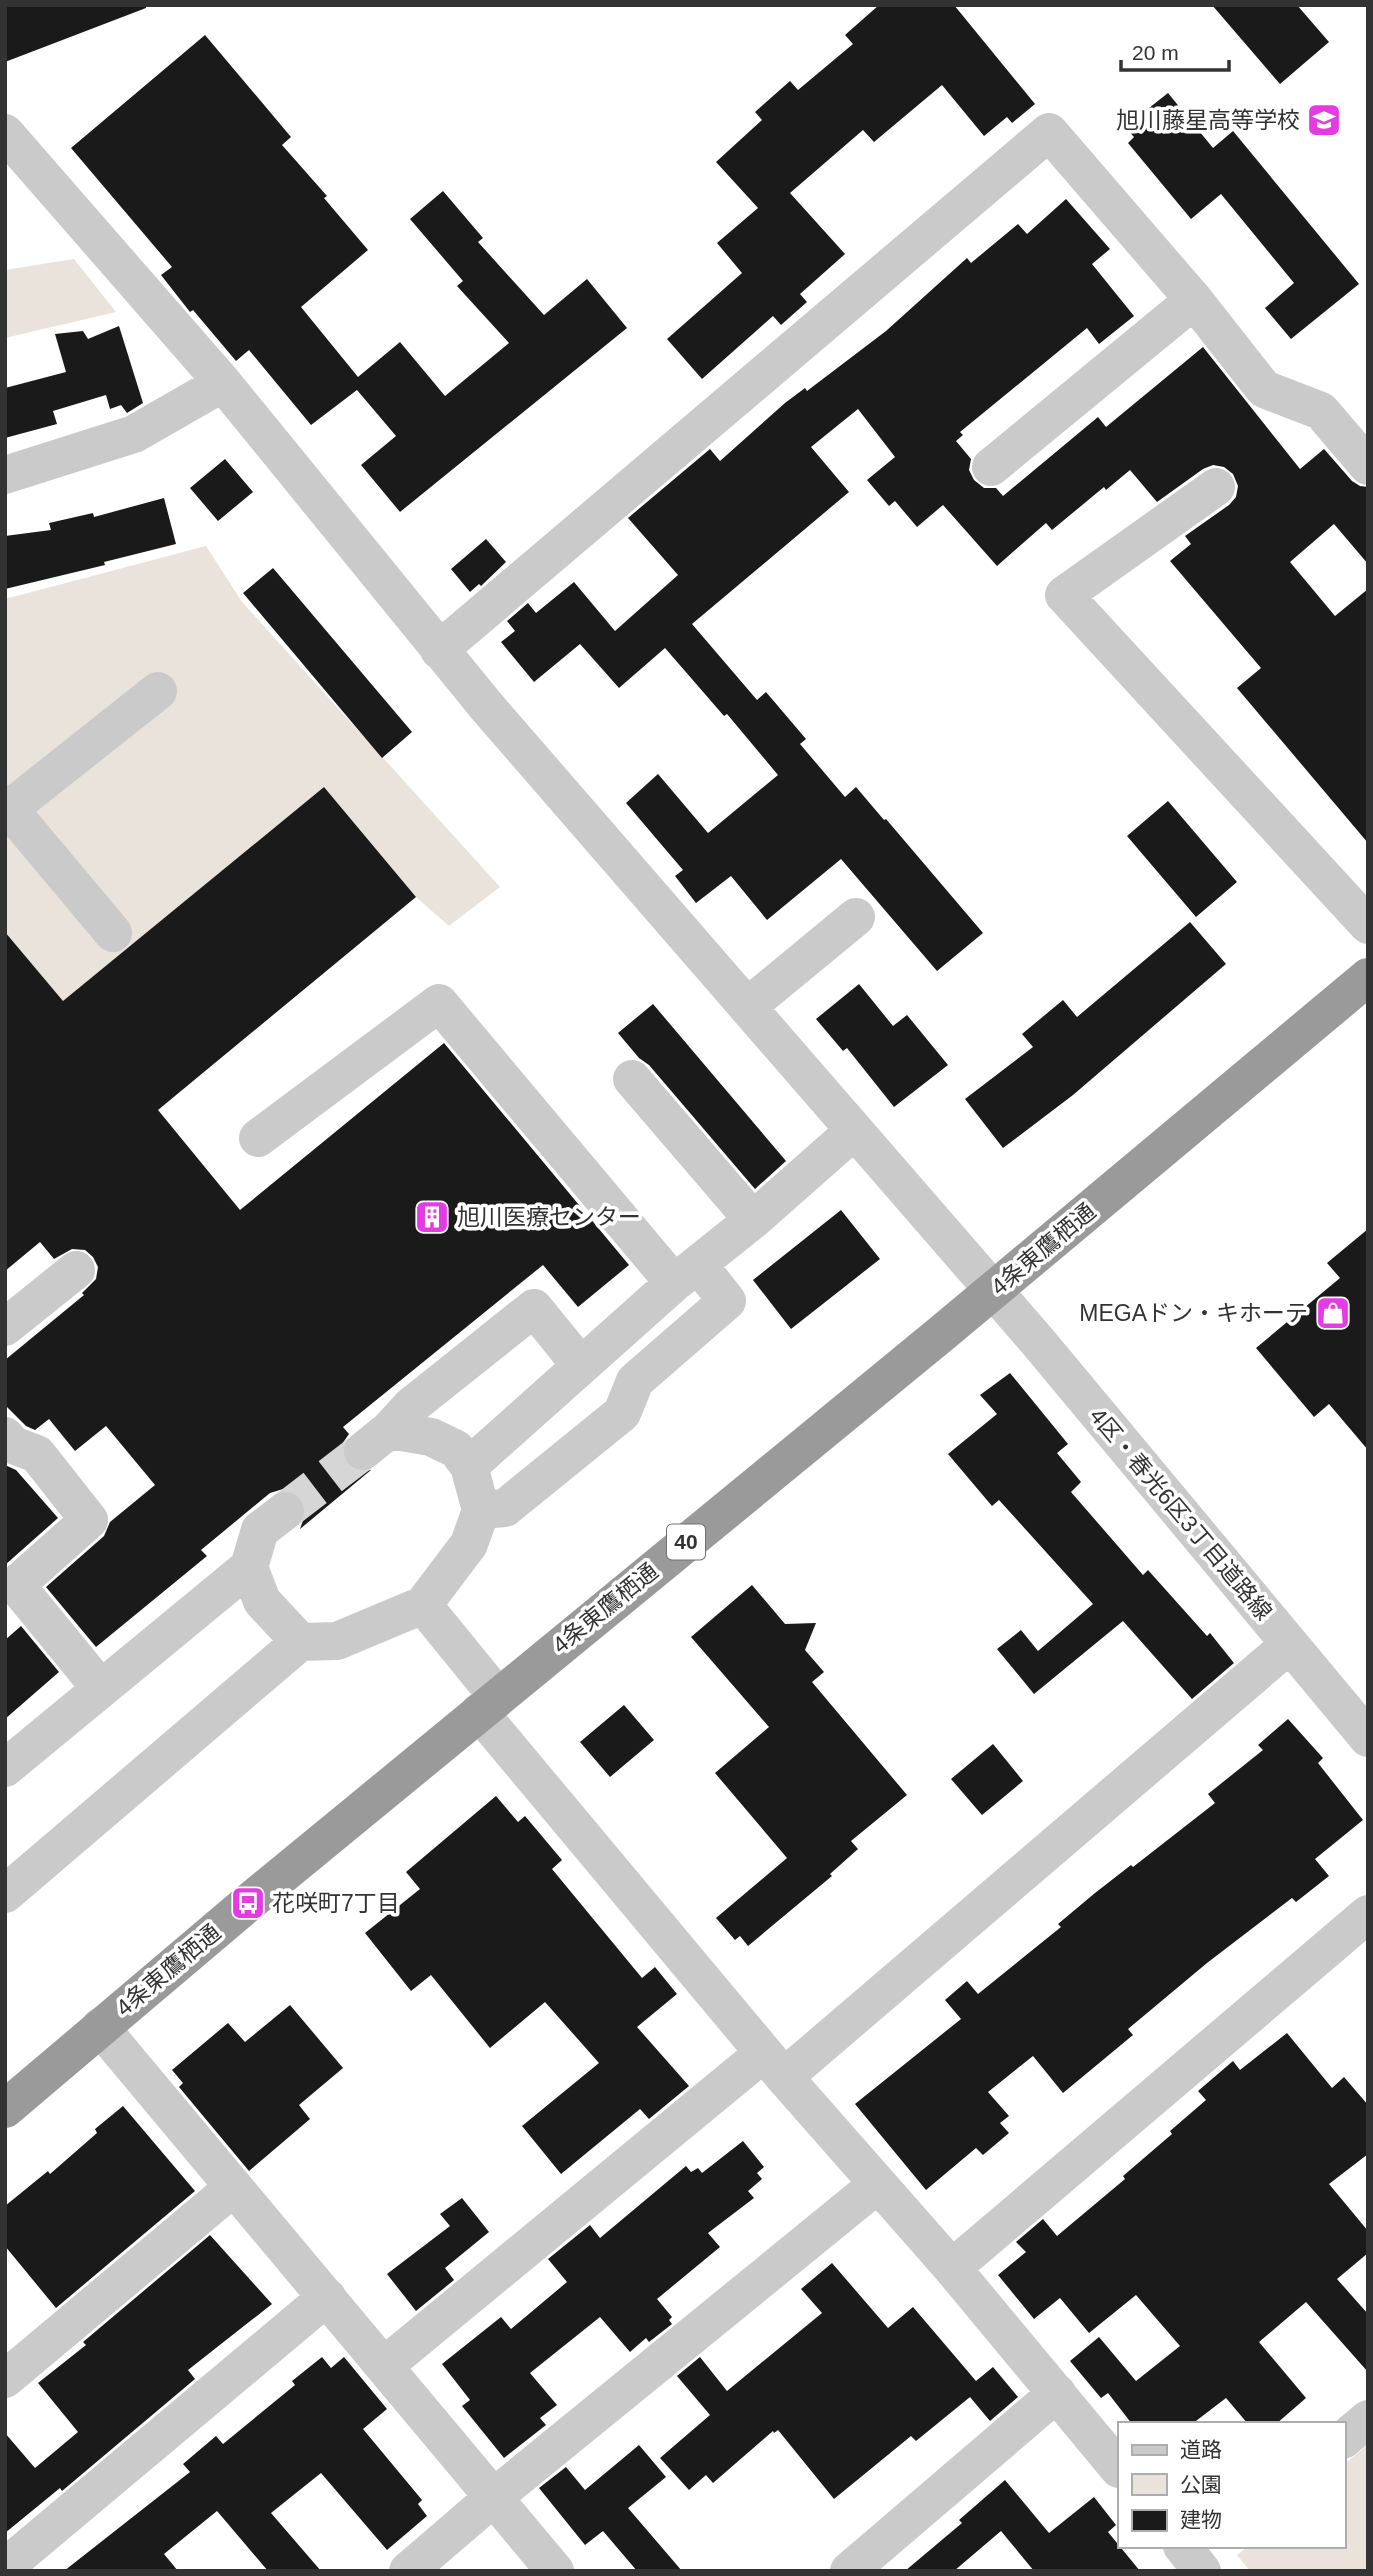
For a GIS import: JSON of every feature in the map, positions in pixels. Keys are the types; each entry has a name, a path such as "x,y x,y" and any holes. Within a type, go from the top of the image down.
{"highway":[{"name":"4条東鷹栖通","path":"5,2109 488,1704 992,1291 1368,977"}],"street":[{"path":"439,650 1049,132 1194,300 1264,389 1321,411 1368,466"},
{"name":"4区・春光6区3丁目道路線","path":"5,133 223,383 439,650 1039,1343 1368,1738"},
{"path":"991,467 1194,300"},
{"path":"5,475 134,434 223,383"},
{"path":"1216,487 1064,595 1368,925"},
{"path":"113,933 7,807 158,691"},
{"path":"747,1007 856,917"},
{"path":"258,1138 439,1003 686,1273 727,1301 635,1381 622,1413 505,1508 481,1510"},
{"path":"632,1079 752,1220"},
{"path":"469,1466 686,1273 752,1220 854,1131"},
{"path":"5,1327 76,1270"},
{"path":"5,1894 300,1642 337,1641 423,1605 469,1544 481,1510 469,1466 456,1449 431,1437 376,1440 411,1406 534,1308 581,1366"},
{"path":"5,1436 13,1445 37,1454 89,1520 16,1585 101,1689"},
{"path":"5,1768 249,1567 260,1530 285,1511"},
{"path":"249,1567 262,1601 300,1642"},
{"path":"423,1605 488,1704 774,2065 952,2268 1118,2468"},
{"path":"384,2366 774,2065 1290,1644"},
{"path":"952,2268 1368,1914"},
{"path":"100,2027 555,2571"},
{"path":"408,2571 494,2497 878,2184"},
{"path":"5,2379 234,2187"},
{"path":"5,2567 327,2297"},
{"path":"849,2571 1057,2393"},
{"path":"1345,2438 1368,2419"}],"green space":[{"path":"74,259 116,312 5,338 5,270"},
{"path":"206,546 242,602 500,887 449,926 416,897 324,787 48,1014 5,996 37,970 5,932 5,599"},
{"path":"1368,2445 1368,2571 1250,2571 1237,2555 1246,2548 1345,2548 1345,2463"}],"building":[{"path":"5,5 146,5 146,8 5,62"},
{"path":"879,5 954,5 1035,104 1012,123 1007,117 984,136 942,85 874,142 863,130 790,193 845,254 800,294 807,302 781,325 773,316 702,379 667,339 742,273 717,243 758,208 716,162 762,120 755,112 790,81 798,90 853,44 845,35"},
{"path":"1212,5 1297,5 1329,42 1280,84"},
{"path":"205,35 291,137 282,145 327,196 324,198 368,250 301,307 358,377 400,342 445,396 509,343 457,286 463,281 410,219 443,191 483,238 478,242 544,315 587,279 627,328 400,512 361,465 396,436 357,390 311,425 249,350 236,361 193,310 190,312 161,275 172,267 71,148"},
{"path":"1168,93 1213,148 1233,131 1359,284 1291,339 1265,308 1294,283 1221,194 1191,219 1128,143 1134,137 1125,127"},
{"path":"1066,199 1110,249 1092,264 1134,316 1099,344 1087,328 960,432 963,435 956,441 971,459 969,470 974,480 984,488 996,488 1003,496 1098,417 1106,427 1203,347 1300,469 1324,449 1352,481 1368,487 1368,564 1334,524 1290,562 1335,616 1368,589 1368,843 1237,688 1261,668 1170,561 1191,544 1185,536 1229,505 1236,497 1238,486 1233,474 1224,467 1213,465 1203,469 1157,502 1130,470 1106,490 1104,487 1052,530 1046,523 997,566 943,505 917,527 895,501 889,506 867,480 895,457 858,409 811,447 849,492 692,624 757,700 766,692 806,739 800,744 845,797 856,787 983,933 937,971 841,859 767,920 731,876 696,903 675,876 683,870 626,803 658,774 708,833 778,775 727,714 724,716 665,648 619,688 580,644 534,682 501,642 515,631 507,621 528,603 536,613 574,582 615,631 678,575 628,518 710,449 720,461 785,403 805,388 807,391 886,331 967,258 971,263 1018,224 1027,234"},
{"path":"119,326 143,403 127,413 121,405 110,409 106,395 53,411 57,424 5,438 5,388 66,372 55,334 83,331 88,339"},
{"path":"225,459 253,492 218,521 190,488"},
{"path":"164,498 176,544 104,562 105,565 5,589 5,536 51,530 49,523 93,513 94,517"},
{"path":"486,539 506,562 481,586 479,584 470,592 451,569"},
{"path":"273,568 412,732 382,758 243,593"},
{"name":"旭川医療センター","path":"324,787 416,897 158,1110 240,1210 444,1043 629,1265 578,1307 543,1265 343,1427 349,1434 342,1444 342,1455 346,1464 356,1472 371,1470 300,1529 307,1509 302,1497 283,1489 270,1493 201,1550 207,1556 96,1647 46,1587 104,1536 110,1522 155,1485 106,1426 75,1451 49,1419 35,1430 26,1426 5,1405 5,1360 84,1295 82,1293 96,1279 98,1267 93,1257 85,1250 72,1249 54,1259 40,1242 5,1271 5,932 63,1001"},
{"path":"1168,801 1237,882 1196,917 1127,836"},
{"path":"1190,922 1226,964 1073,1095 1003,1148 965,1099 1033,1047 1022,1034 1063,1000 1077,1017"},
{"path":"859,984 893,1026 907,1015 948,1065 894,1107 847,1048 843,1051 816,1019"},
{"path":"653,1004 786,1161 755,1189 649,1065 639,1058 618,1033"},
{"path":"841,1210 880,1259 791,1329 753,1280"},
{"name":"MEGAドン・キホーテ","path":"1368,1229 1368,1450 1329,1404 1314,1417 1256,1348 1340,1278 1327,1263"},
{"path":"1010,1373 1068,1444 1057,1453 1081,1482 1071,1492 1143,1575 1148,1570 1207,1636 1210,1633 1234,1663 1192,1699 1123,1621 1034,1694 997,1649 1021,1630 1038,1651 1093,1604 999,1500 992,1506 948,1454 997,1414 980,1395"},
{"path":"5,1465 16,1470 58,1518 5,1565"},
{"path":"752,1585 785,1624 816,1623 805,1650 824,1672 812,1682 907,1795 851,1841 858,1849 830,1874 832,1876 748,1946 740,1936 735,1940 716,1918 787,1858 715,1773 769,1727 691,1637"},
{"path":"21,1626 59,1672 5,1719 5,1640"},
{"path":"624,1705 654,1740 610,1777 580,1742"},
{"path":"1288,1719 1323,1758 1318,1763 1363,1820 1315,1859 1329,1876 1296,1902 1292,1898 1207,1963 1128,2029 1133,2035 1063,2093 1033,2056 988,2092 1009,2116 1000,2123 1009,2133 983,2155 976,2148 926,2190 855,2104 961,2019 945,2000 967,1981 978,1994 1061,1927 1058,1924 1095,1893 1215,1803 1208,1794 1263,1750 1258,1745"},
{"path":"993,1744 1023,1781 982,1815 951,1779"},
{"path":"496,1796 518,1822 525,1816 562,1860 552,1869 642,1978 655,1967 677,1994 637,2027 689,2086 649,2119 640,2109 561,2174 522,2126 599,2063 545,2002 490,2048 431,1975 411,1991 365,1933 420,1889 406,1872"},
{"path":"290,2005 343,2068 299,2105 310,2119 249,2171 179,2087 183,2083 172,2070 228,2023 245,2042"},
{"path":"1287,2033 1332,2088 1344,2077 1368,2105 1368,2154 1329,2184 1368,2231 1368,2253 1337,2279 1368,2314 1368,2372 1306,2302 1259,2342 1306,2398 1278,2422 1246,2422 1226,2398 1195,2422 1130,2422 1108,2393 1101,2398 1070,2361 1099,2337 1136,2381 1180,2346 1136,2295 1089,2333 1060,2298 1034,2319 998,2275 1026,2252 1016,2242 1043,2219 1057,2236 1125,2179 1123,2176 1172,2134 1170,2131 1206,2100 1198,2091 1233,2061 1240,2070"},
{"path":"123,2106 195,2191 56,2308 5,2246 5,2206 48,2171 50,2174 97,2133 95,2129"},
{"path":"743,2141 764,2167 757,2173 762,2179 748,2191 754,2198 708,2233 720,2247 657,2299 672,2317 669,2320 672,2324 649,2342 646,2338 630,2352 600,2317 530,2373 557,2405 540,2418 546,2425 504,2458 462,2406 470,2400 442,2364 501,2317 511,2329 567,2282 548,2259 590,2225 600,2238 686,2166 691,2172 698,2168 702,2173"},
{"path":"462,2198 489,2232 445,2268 454,2280 416,2311 387,2274 450,2226 440,2214"},
{"path":"210,2235 272,2304 188,2370 195,2379 62,2491 60,2488 5,2533 5,2433 35,2468 78,2432 38,2383 86,2345 83,2342"},
{"path":"832,2263 888,2328 913,2307 976,2381 993,2367 1018,2397 990,2421 970,2397 916,2441 911,2436 834,2499 778,2430 774,2433 773,2431 713,2483 706,2475 689,2490 660,2458 710,2415 677,2376 700,2357 727,2391 822,2313 801,2289"},
{"path":"322,2357 331,2368 344,2357 387,2409 363,2429 422,2500 418,2504 427,2516 387,2550 321,2473 271,2513 321,2571 268,2571 217,2511 164,2554 178,2571 64,2571 190,2472 183,2464 216,2436 223,2444 295,2385 292,2381"},
{"path":"639,2445 666,2477 628,2508 682,2571 637,2571 603,2531 585,2545 539,2488 566,2467 585,2490"},
{"path":"1005,2480 1049,2533 1094,2497 1116,2525 1108,2532 1118,2548 1121,2548 1140,2571 1034,2571 1001,2531 954,2571 905,2571 962,2523 959,2520"}],"tunnel":[{"path":"285,1511 363,1451"}],"place":[{"name":"旭川藤星高等学校","path":"1324,120"},
{"name":"旭川医療センター","path":"432,1217"},
{"name":"MEGAドン・キホーテ","path":"1333,1313"},
{"name":"花咲町7丁目","path":"248,1903"}]}
